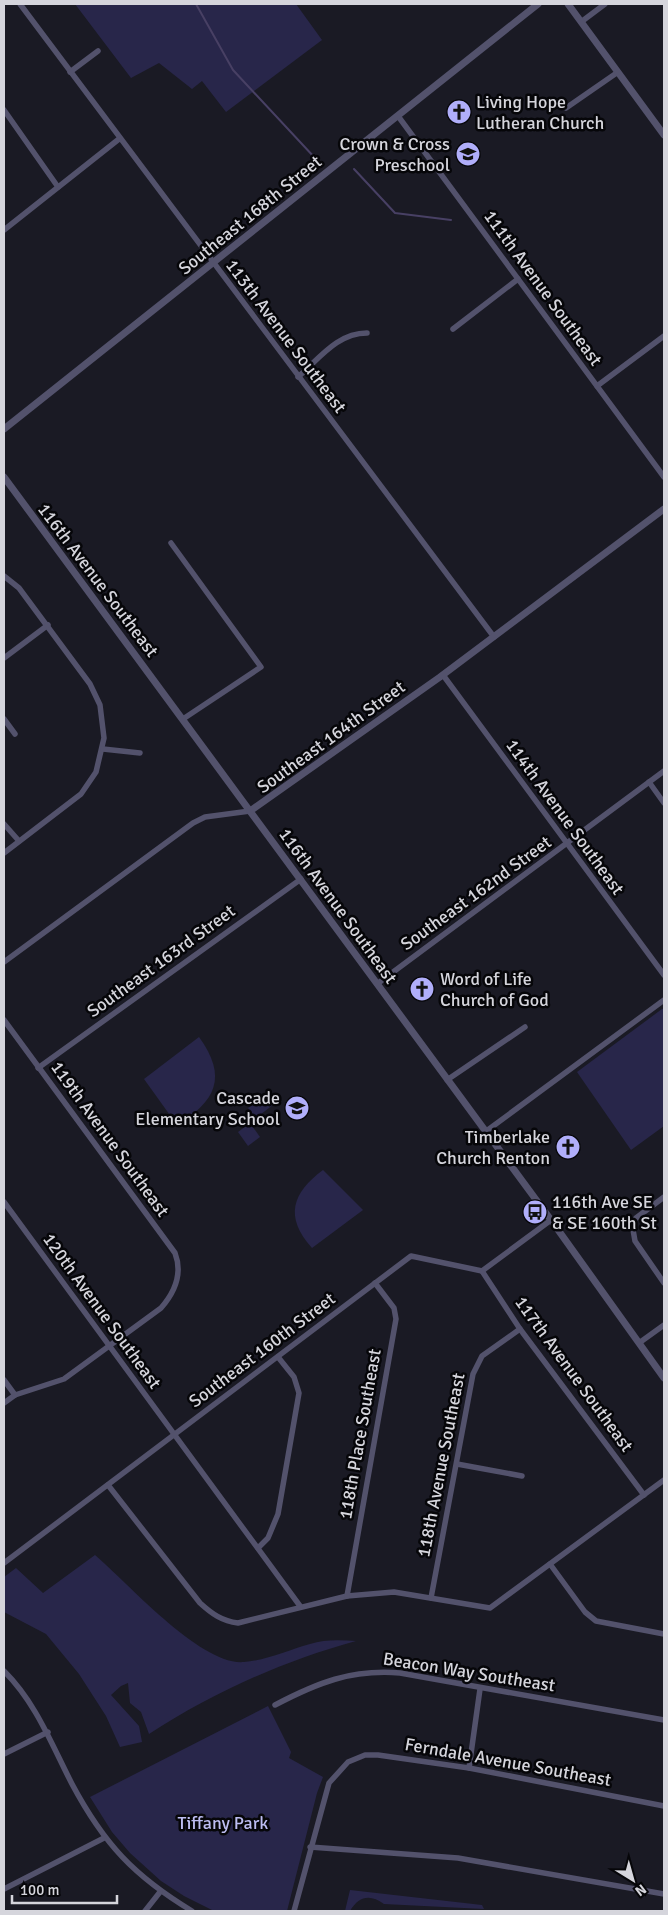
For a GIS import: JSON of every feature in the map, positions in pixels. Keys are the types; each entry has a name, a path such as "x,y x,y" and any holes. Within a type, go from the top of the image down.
{"street":[{"name":"113th Avenue Southeast","path":"20,4 119,139 494,637"},
{"name":"Southeast 168th Street","path":"4,429 538,4"},
{"path":"568,4 664,135"},
{"path":"581,22 605,4"},
{"path":"70,72 98,51"},
{"path":"566,108 618,72"},
{"path":"4,110 58,187"},
{"name":"111th Avenue Southeast","path":"398,116 664,477"},
{"path":"4,230 119,139"},
{"path":"453,329 518,279"},
{"path":"298,376 313,360 350,334 367,333"},
{"path":"597,386 664,336"},
{"name":"116th Avenue Southeast","path":"4,477 551,1220 664,1378"},
{"name":"Southeast 164th Street","path":"4,962 192,823 205,817 250,811 443,675 664,509"},
{"path":"171,543 261,667 182,719"},
{"path":"4,576 19,588 97,697 104,726 103,749 96,772 81,794 4,852"},
{"path":"4,658 48,626"},
{"name":"114th Avenue Southeast","path":"443,675 567,846 664,975"},
{"path":"4,719 15,734"},
{"path":"103,749 140,754"},
{"name":"Southeast 162nd Street","path":"377,984 567,846 664,771"},
{"path":"649,782 664,803"},
{"path":"4,824 19,842"},
{"name":"Southeast 163rd Street","path":"38,1068 301,879"},
{"path":"485,1132 664,1000"},
{"name":"119th Avenue Southeast","path":"4,1020 175,1253 178,1262 178,1281 161,1308 109,1347"},
{"path":"447,1080 525,1027"},
{"path":"664,1197 636,1218 632,1224 634,1241 664,1283"},
{"name":"120th Avenue Southeast","path":"4,1202 300,1606"},
{"path":"482,1271 551,1220"},
{"name":"Southeast 160th Street","path":"4,1563 411,1256 482,1271"},
{"name":"117th Avenue Southeast","path":"482,1271 520,1329 644,1495"},
{"name":"118th Place Southeast","path":"347,1596 396,1319 394,1308 376,1283"},
{"path":"639,1343 664,1324"},
{"name":"118th Avenue Southeast","path":"431,1598 476,1366 482,1356 520,1329"},
{"path":"4,1403 15,1395 64,1380 109,1347"},
{"path":"258,1548 268,1538 278,1514 299,1393 294,1377 278,1357"},
{"path":"4,1380 15,1395"},
{"path":"457,1464 522,1476"},
{"path":"108,1485 200,1603 212,1614 226,1622 251,1621 300,1606 347,1596 394,1592 490,1608 664,1480"},
{"path":"550,1564 585,1612 596,1621 664,1634"},
{"path":"4,1670 28,1698 48,1732 71,1782 104,1838 125,1862 160,1892 192,1911"},
{"name":"Beacon Way Southeast","path":"275,1705 314,1685 330,1680 380,1671 664,1720"},
{"path":"469,1768 480,1689"},
{"path":"4,1754 48,1732"},
{"name":"Ferndale Avenue Southeast","path":"310,1847 327,1788 335,1774 348,1762 365,1756 378,1755 469,1768 664,1806"},
{"path":"4,1889 104,1838"},
{"path":"294,1911 310,1847 458,1858 664,1894"},
{"path":"145,1911 160,1892"}],"green space":[{"path":"75,4 296,4 322,40 226,112 202,81 192,89 159,63 131,78"},
{"path":"664,1009 664,1126 631,1150 577,1072"},
{"path":"199,1037 208,1051 213,1064 214,1087 201,1107 177,1125 144,1079"},
{"path":"270,1092 278,1101 256,1118 248,1108"},
{"path":"250,1123 260,1137 248,1146 238,1132"},
{"path":"323,1170 363,1210 312,1248 303,1237 298,1226 295,1206 304,1188"},
{"path":"95,1555 145,1602 187,1637 207,1651 227,1660 253,1661 321,1641 356,1641 302,1658 250,1679 198,1705 149,1734 141,1712 130,1703 128,1683 121,1686 111,1695 139,1726 142,1742 120,1747 106,1716 79,1674 46,1634 4,1612 4,1577 16,1568 43,1593"},
{"name":"Tiffany Park","path":"268,1706 291,1752 289,1758 323,1777 317,1793 287,1911 214,1911 184,1896 161,1881 130,1853 112,1832 90,1797"},
{"path":"350,1890 482,1905 484,1909 384,1904 374,1899 365,1898 357,1902 350,1911 345,1911"}],"waterway":[{"path":"196,4 233,70 315,158"},
{"path":"354,169 395,213 451,220"}],"place":[{"name":"Living Hope Lutheran Church","path":"459,112"},
{"name":"Crown & Cross Preschool","path":"468,154"},
{"name":"Word of Life Church of God","path":"422,989"},
{"name":"Cascade Elementary School","path":"297,1108"},
{"name":"Timberlake Church Renton","path":"568,1147"},
{"name":"116th Ave SE & SE 160th St","path":"535,1212"}]}
